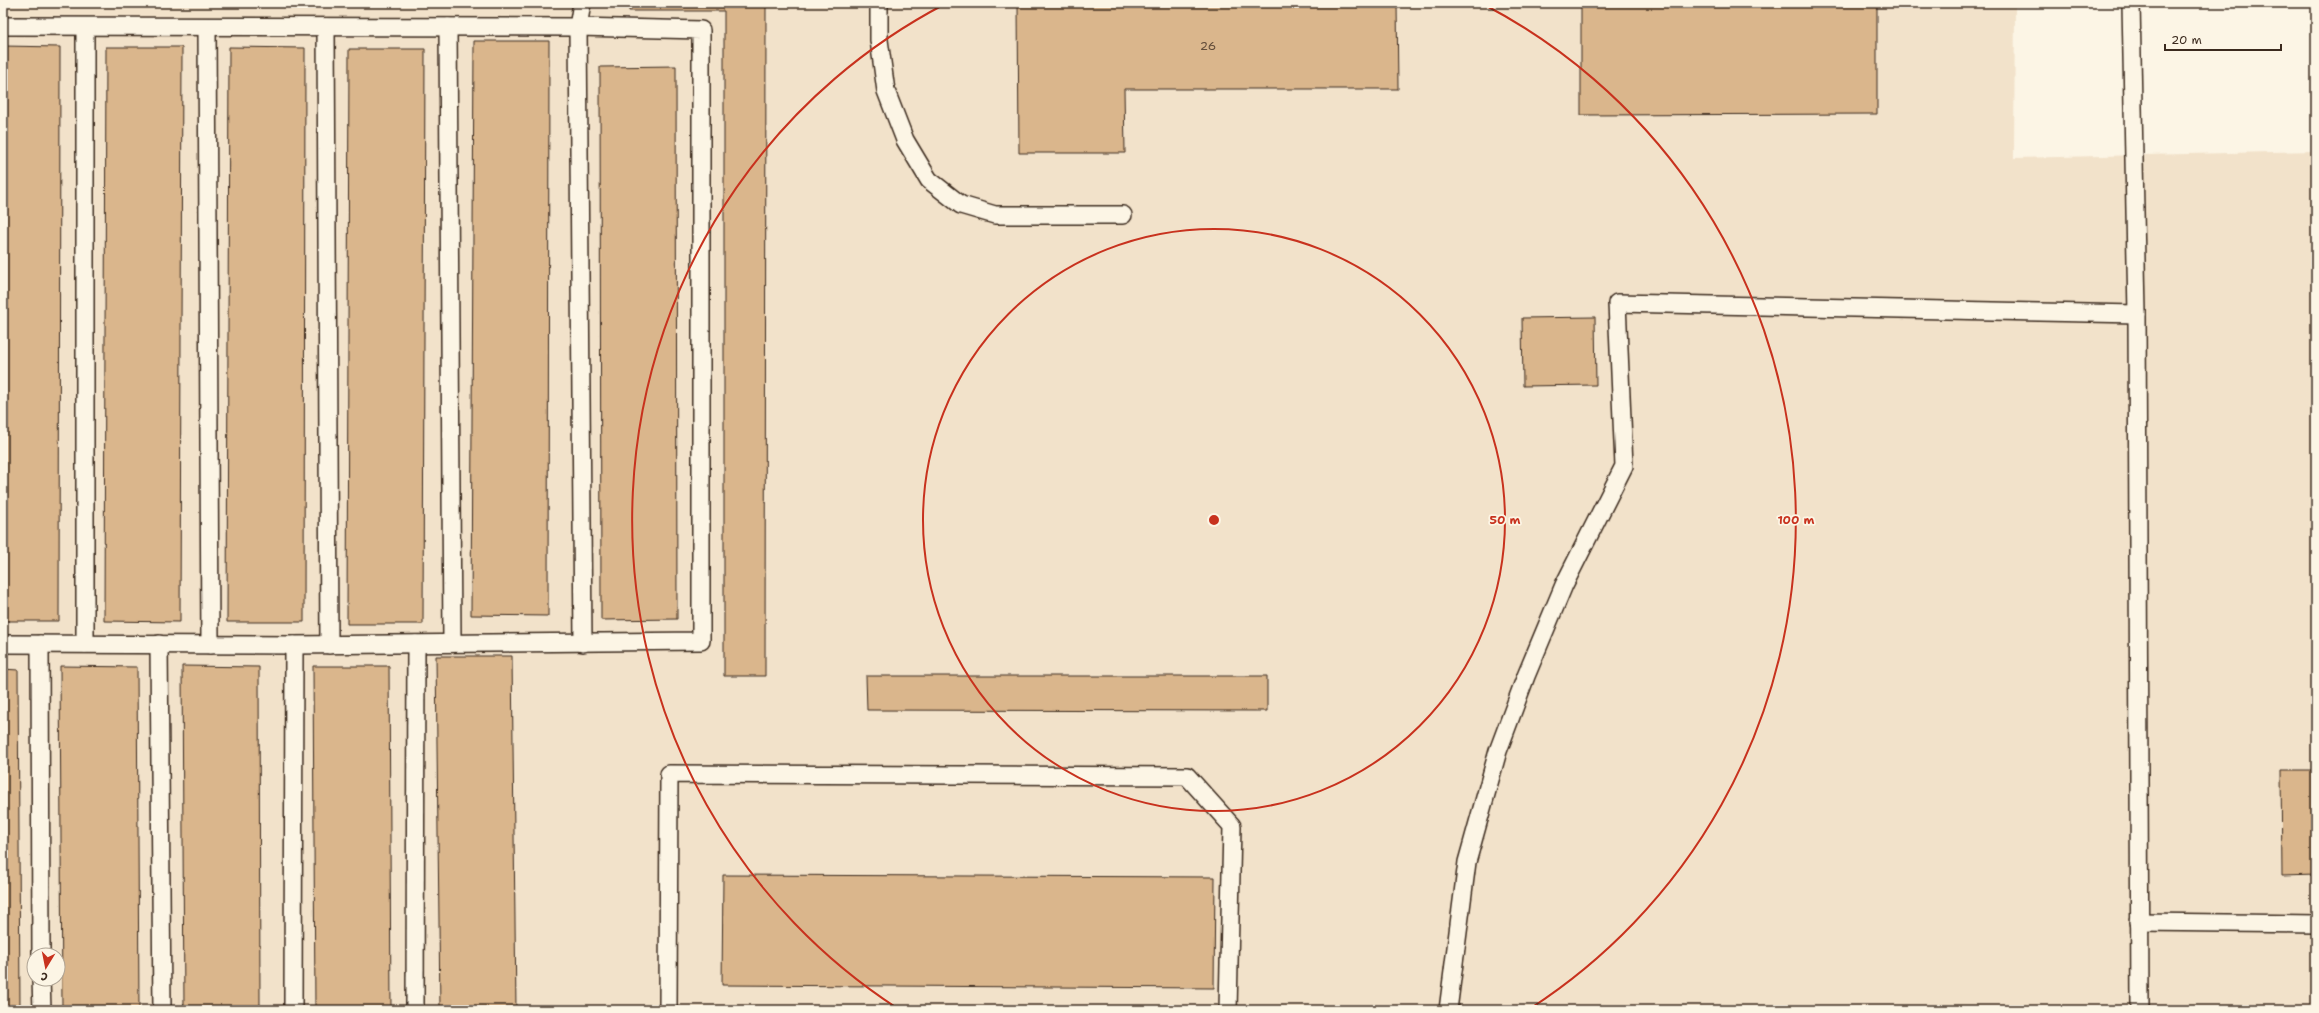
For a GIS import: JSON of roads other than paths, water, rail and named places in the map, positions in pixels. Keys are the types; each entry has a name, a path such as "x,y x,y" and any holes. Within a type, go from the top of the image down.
{"lane":[{"path":"582,3 578,27 583,643"},
{"path":"879,3 879,40 886,92 905,140 929,180 961,205 995,215 1123,215"},
{"path":"2131,3 2137,314 2140,1010"},
{"path":"3,26 578,27 701,30 701,641 329,645 3,644"},
{"path":"85,26 85,644"},
{"path":"207,27 210,645"},
{"path":"326,27 329,645"},
{"path":"448,27 452,643"},
{"path":"1448,1010 1466,862 1498,751 1526,676 1564,585 1624,466 1617,303 2137,314"},
{"path":"40,644 41,947"},
{"path":"159,644 162,1010"},
{"path":"415,1010 416,644"},
{"path":"293,1010 294,645"},
{"path":"668,1010 669,774 1187,776 1232,826 1228,1010"},
{"path":"2139,922 2316,924"},
{"path":"41,987 42,1010"}]}
